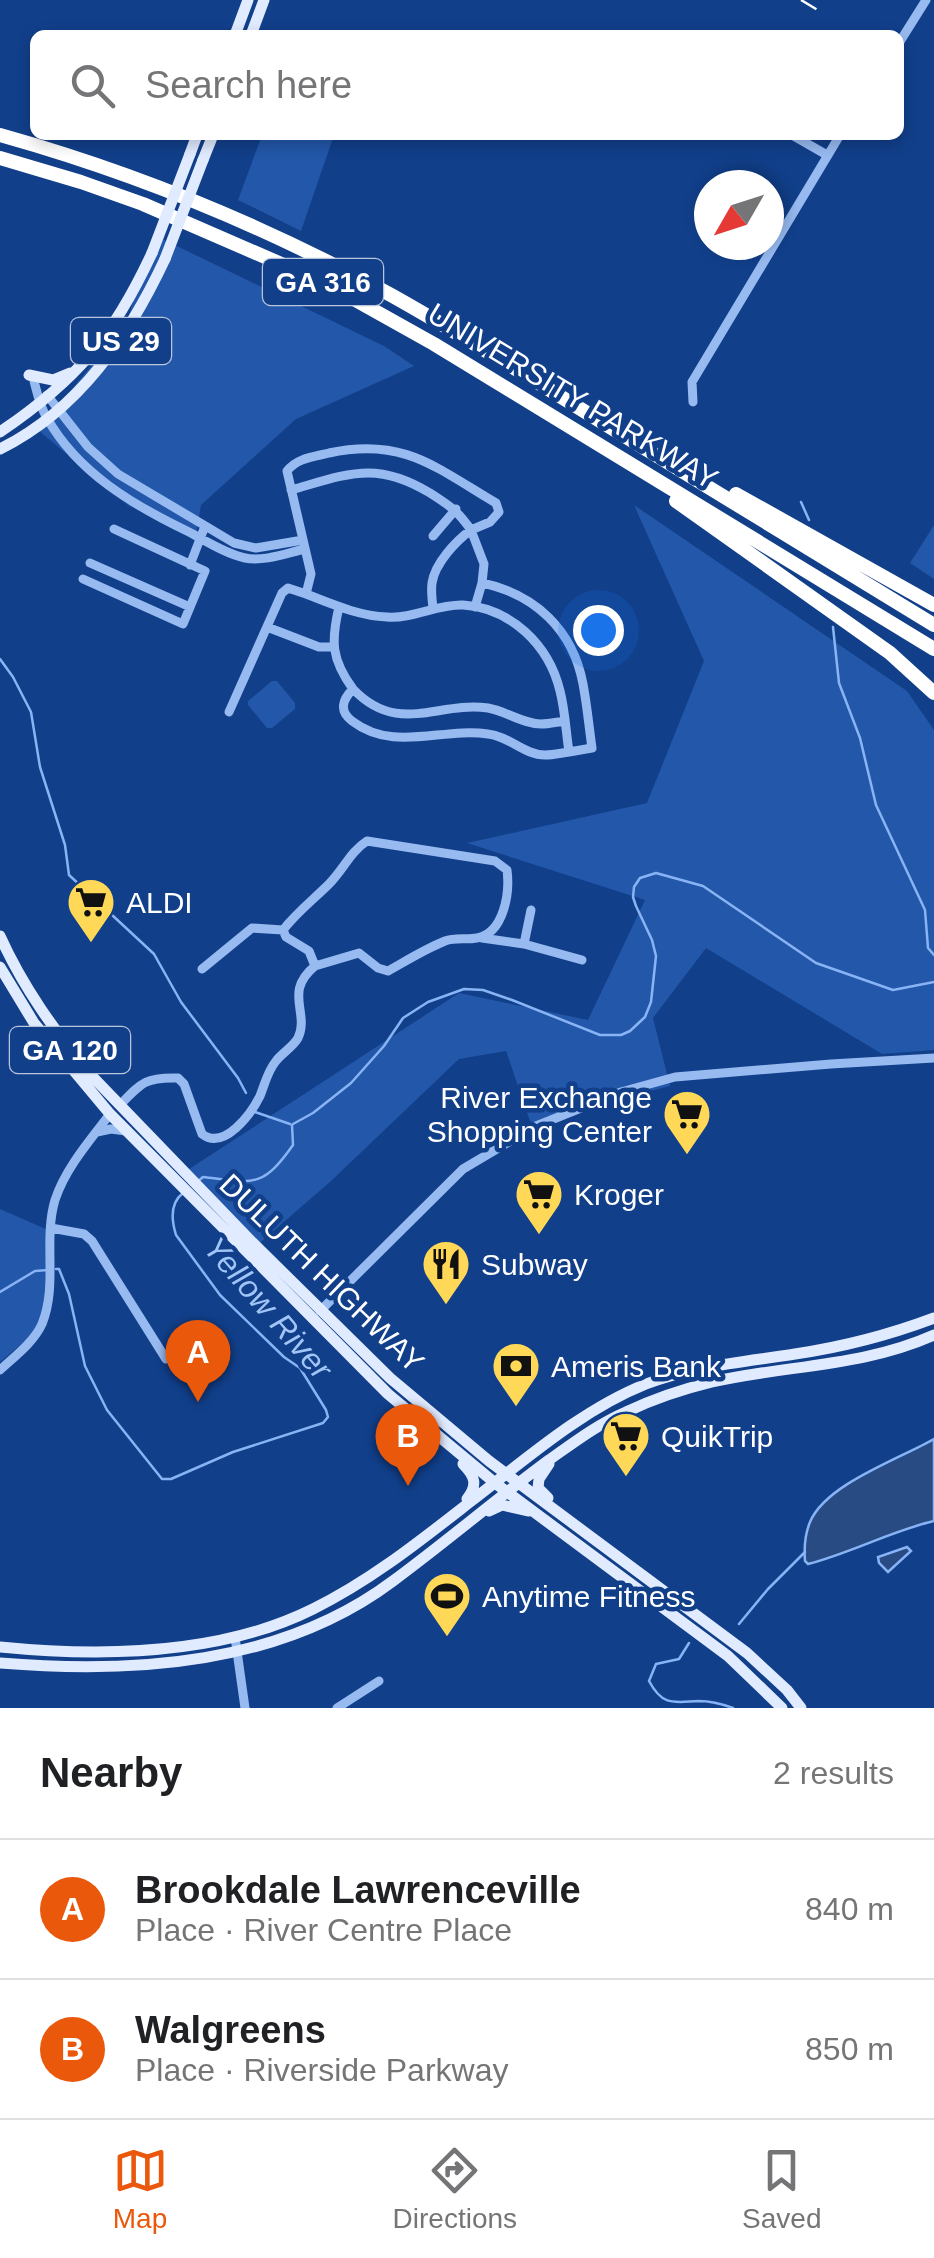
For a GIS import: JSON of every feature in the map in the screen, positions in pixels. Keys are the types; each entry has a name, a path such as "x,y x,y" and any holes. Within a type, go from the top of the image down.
{"highway":[{"name":"UNIVERSITY PARKWAY","path":"0,135 167,190 293,244 392,296 934,625"},
{"name":"UNIVERSITY PARKWAY","path":"0,158 143,204 325,282 398,322 934,649"},
{"path":"574,405 606,418 934,605"},
{"path":"612,452 877,644 934,693"}],"main road":[{"path":"237,30 248,0"},
{"path":"252,30 264,0"},
{"name":"US 29","path":"0,432 45,401 82,366 124,309 152,253 195,140"},
{"name":"US 29","path":"0,449 52,414 86,384 119,345 144,305 165,259 211,140"},
{"path":"28,375 52,380 82,366"},
{"name":"DULUTH HIGHWAY","path":"0,936 26,988 105,1091 126,1131 178,1175 388,1394 495,1483 728,1656 782,1708"},
{"name":"GA 120","path":"0,967 34,1023 67,1065 115,1110"},
{"name":"DULUTH HIGHWAY","path":"115,1110 168,1156 178,1175"},
{"name":"DULUTH HIGHWAY","path":"199,1197 390,1378 489,1461 747,1652 801,1708"},
{"path":"0,1648 149,1650 234,1637 278,1624 314,1609 410,1548 593,1410 646,1384 702,1368 847,1344 934,1318"},
{"path":"0,1663 147,1665 196,1660 300,1632 390,1584 506,1491 581,1437 624,1412 713,1382 860,1358 934,1335"},
{"path":"428,1429 472,1474 475,1482 473,1492 457,1512"},
{"path":"556,1455 539,1479 538,1488 594,1532 594,1539"},
{"path":"489,1461 513,1464 526,1460"},
{"path":"471,1519 502,1505 538,1514"},
{"path":"369,1597 410,1558 410,1548"}],"street":[{"path":"904,35 926,0"},
{"path":"801,140 827,155"},
{"path":"692,402 692,382 837,140"},
{"path":"45,401 69,447 93,474 154,515 244,558 264,558 304,544"},
{"path":"52,414 118,474 234,543 256,548 304,544"},
{"path":"306,594 311,574 286,471 303,459 375,447 428,463 496,503 499,512 450,550 434,576 433,608"},
{"path":"291,490 337,476 366,472 394,475 456,509 471,530 484,564 475,607"},
{"path":"433,536 456,509"},
{"path":"190,565 205,526"},
{"path":"83,579 182,624 205,571 114,530"},
{"path":"90,563 190,607"},
{"path":"352,689 342,707 346,716 362,728 393,738 478,733 503,737 544,756 592,748 583,684 570,648 549,618 524,596 482,583"},
{"path":"230,712 282,593 288,588 369,616 393,618 463,605 509,619 541,647 556,679 568,752"},
{"path":"339,606 332,647 342,676 362,699 389,712 407,714 484,708 539,724 564,721"},
{"path":"267,627 319,647 332,647"},
{"path":"452,710 454,734"},
{"path":"283,930 367,841 494,861 507,870 501,918 480,938"},
{"path":"524,944 531,910"},
{"path":"202,970 252,928 283,930"},
{"path":"283,930 286,937 309,951 313,966"},
{"path":"0,1370 41,1325 50,1290 51,1228 60,1188 96,1132 133,1092 154,1078 172,1077 180,1090 187,1092 198,1125 208,1139 234,1130 260,1095 276,1060 298,1038 300,982 313,966 359,953 388,972 448,939 480,938 524,944 582,960"},
{"path":"320,1310 463,1169 536,1126 621,1092 675,1077 934,1058"},
{"path":"105,1091 133,1092"},
{"path":"96,1132 126,1131"},
{"path":"51,1228 84,1234 92,1241 166,1359"},
{"path":"234,1637 245,1708"},
{"path":"337,1708 379,1681"}],"shaded area":[{"path":"260,140 332,140 301,231 238,200"},
{"path":"154,235 384,346 414,366 296,419 201,505 196,535 129,506 38,430 126,324"},
{"path":"634,505 907,691 934,730 934,1050 882,1054 706,948 653,1018 670,1086 563,1113 533,1130 506,1051 459,1059 254,1248 183,1173 459,993 588,1020 645,900 467,843 647,803 704,661"},
{"path":"934,525 934,579 910,563"},
{"path":"277,681 295,703 295,709 267,728 248,701"},
{"path":"0,1209 48,1230 43,1326 0,1362"},
{"path":"934,1439 934,1521 808,1564 805,1561 805,1541 818,1508 847,1484"},
{"path":"907,1547 911,1551 888,1572 879,1563 878,1557"}],"waterway":[{"path":"801,502 809,520"},
{"path":"833,627 839,683 860,738 876,805 925,910 928,948 934,955"},
{"path":"0,659 31,712 40,767 65,845 69,875 154,954 181,1002 246,1093"},
{"name":"Yellow River","path":"293,1124 351,1083 403,1018 428,1002 464,989 483,990 600,1035 630,1031 645,1017 651,1002 656,956 633,897 634,887 640,878 656,873 703,886 816,963 893,990 934,982"},
{"path":"255,1112 290,1124"},
{"name":"Yellow River","path":"197,1182 203,1177 245,1181 264,1176 293,1145 292,1125"},
{"name":"Yellow River","path":"56,1269 69,1294 85,1366 107,1410 162,1479 323,1423 328,1417 326,1410 300,1368 220,1295 176,1235 173,1212 183,1193"},
{"name":"Yellow River","path":"0,1292 35,1271 48,1270"},
{"path":"739,1624 805,1552"},
{"path":"689,1643 679,1659 656,1664 649,1681 654,1689 670,1701 708,1702 733,1708"}],"railway":[{"path":"801,0 821,12"}],"place":[{"name":"ALDI","path":"91,944"},
{"name":"River Exchange Shopping Center","path":"687,1156"},
{"name":"Kroger","path":"539,1236"},
{"name":"Subway","path":"446,1306"},
{"name":"Brookdale Lawrenceville","path":"198,1402"},
{"name":"Ameris Bank","path":"516,1408"},
{"name":"QuikTrip","path":"626,1478"},
{"name":"Walgreens","path":"408,1486"},
{"name":"Anytime Fitness","path":"447,1638"}]}
